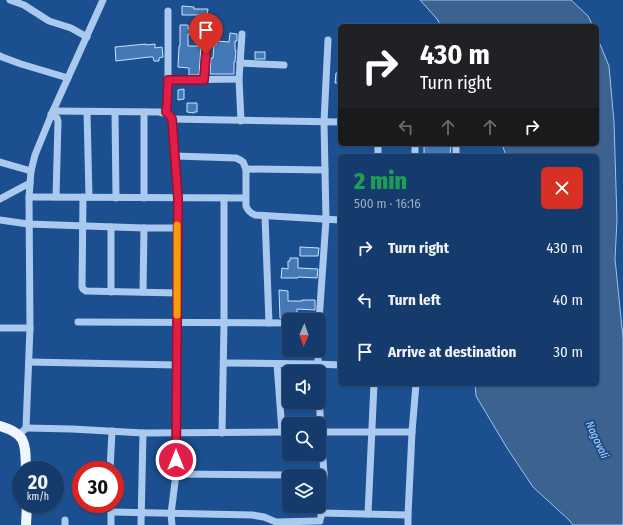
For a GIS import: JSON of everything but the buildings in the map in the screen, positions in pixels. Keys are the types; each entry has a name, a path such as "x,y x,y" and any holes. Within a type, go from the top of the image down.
{"main road":[{"path":"0,426 13,431 23,432 26,461"},
{"path":"26,525 27,513"}],"street":[{"path":"10,0 18,1 49,21 71,28 87,36"},
{"path":"103,0 52,113 35,155 31,171 28,224 30,328 29,362 23,432 282,432"},
{"path":"166,112 168,80 168,11"},
{"path":"204,80 208,28"},
{"path":"241,121 239,79 242,34"},
{"path":"320,313 326,220 324,122 328,40"},
{"path":"0,56 68,78"},
{"path":"240,63 284,65"},
{"path":"168,80 239,79"},
{"path":"87,112 86,198 82,226 82,287 86,291 177,293"},
{"path":"115,112 116,198"},
{"path":"144,112 144,198"},
{"path":"52,113 166,112 172,119 178,198 176,474 171,514 172,525"},
{"path":"52,113 58,121 56,197"},
{"path":"172,119 338,122"},
{"path":"174,156 236,158 243,162 246,169 246,206 250,213 255,215 338,220"},
{"path":"0,162 31,171"},
{"path":"246,169 325,170"},
{"path":"0,199 30,183"},
{"path":"29,197 246,198"},
{"path":"222,432 224,363 224,198"},
{"path":"265,216 269,323"},
{"path":"0,220 28,224 177,228"},
{"path":"111,227 111,292"},
{"path":"143,292 144,228"},
{"path":"78,322 282,323"},
{"path":"0,328 30,328"},
{"path":"317,364 318,357"},
{"path":"29,362 177,365"},
{"path":"224,363 338,365"},
{"path":"277,364 284,417"},
{"path":"368,514 374,386"},
{"path":"408,525 412,432 416,386"},
{"path":"110,461 112,431"},
{"path":"326,432 412,432"},
{"path":"141,525 143,433"},
{"path":"176,474 282,475"},
{"path":"124,512 252,515 264,517 276,523 320,523 321,513 408,515"},
{"path":"111,513 111,525"}],"water":[{"path":"420,0 571,0 588,16 592,24 440,24"},
{"name":"Nagavali","path":"599,42 609,66 614,122 617,220 615,259 623,338 623,525 573,525 533,487 507,448 476,396 475,386 599,386 599,154 505,154 503,146 599,146"}],"slow traffic":[{"path":"177,225 177,315"}],"route":[{"path":"176,460 178,198 172,119 166,112 168,80 204,80 206,54"}]}
